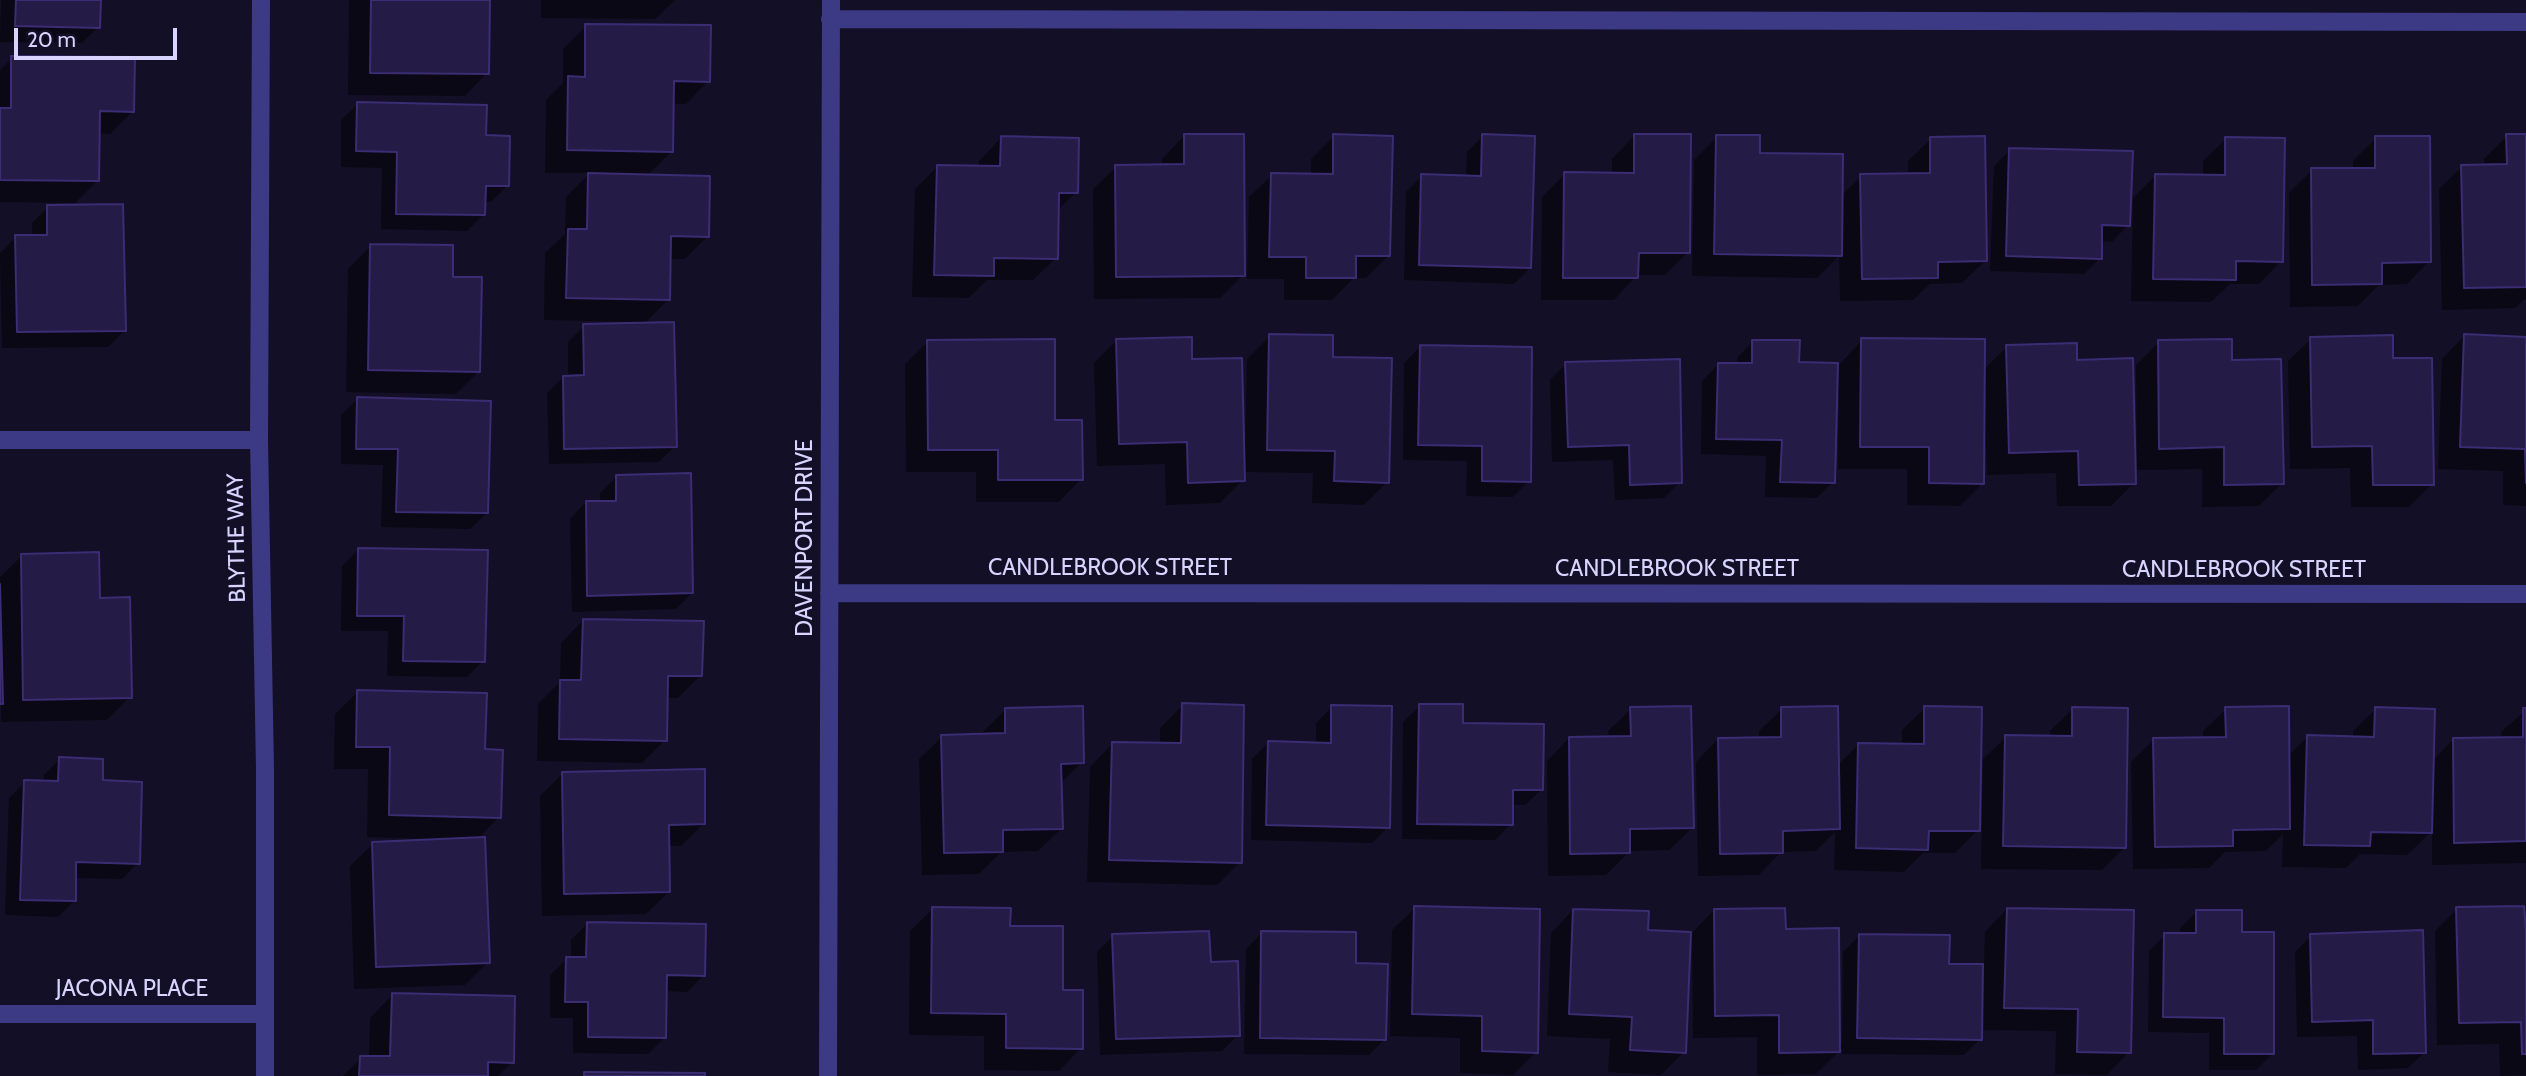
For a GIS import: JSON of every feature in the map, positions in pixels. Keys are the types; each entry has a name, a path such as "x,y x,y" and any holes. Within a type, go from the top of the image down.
{"street":[{"name":"BLYTHE WAY","path":"261,0 259,440 265,769 265,1076"},
{"name":"DAVENPORT DRIVE","path":"828,1076 831,0"},
{"path":"830,19 2526,22"},
{"path":"0,440 259,440"},
{"name":"CANDLEBROOK STREET","path":"829,593 2526,594"},
{"name":"JACONA PLACE","path":"0,1014 265,1014"}],"building":[{"path":"16,0 101,0 100,28 15,26"},
{"path":"371,0 490,0 489,74 370,73"},
{"path":"585,24 711,25 710,82 674,81 673,152 567,150 568,76 585,77"},
{"path":"11,56 135,57 134,112 100,111 99,181 0,180 0,108 11,108"},
{"path":"357,102 487,105 486,135 510,136 509,186 486,186 485,215 396,214 397,152 356,151"},
{"path":"1184,134 1244,134 1245,276 1116,277 1115,165 1184,164"},
{"path":"1333,134 1393,136 1390,256 1356,256 1356,278 1306,278 1306,257 1269,257 1271,173 1333,174"},
{"path":"1482,134 1535,136 1531,268 1419,265 1421,174 1481,176"},
{"path":"1634,134 1691,134 1690,253 1639,253 1638,278 1563,278 1564,172 1634,173"},
{"path":"2506,134 2526,134 2526,287 2464,288 2461,165 2507,164"},
{"path":"1716,135 1760,135 1760,153 1843,154 1842,256 1714,254"},
{"path":"1001,136 1079,138 1078,193 1059,193 1058,259 994,258 994,276 934,275 937,165 1000,166"},
{"path":"1985,136 1987,261 1938,262 1938,278 1862,279 1860,174 1930,173 1930,137"},
{"path":"2375,136 2430,136 2431,262 2382,263 2382,284 2312,285 2311,168 2375,168"},
{"path":"2225,137 2285,138 2283,262 2236,261 2236,280 2153,279 2155,174 2225,175"},
{"path":"2009,148 2133,151 2130,226 2102,225 2102,259 2006,256"},
{"path":"588,173 710,176 709,237 671,236 670,300 566,298 568,229 587,229"},
{"path":"123,204 126,331 17,332 15,235 47,235 47,205"},
{"path":"370,244 453,245 453,277 482,277 480,372 368,370"},
{"path":"674,322 677,447 564,449 563,376 584,375 583,324"},
{"path":"1269,334 1333,335 1333,357 1392,358 1389,483 1334,481 1335,451 1267,450"},
{"path":"2464,334 2526,337 2526,483 2525,449 2460,447"},
{"path":"2393,335 2393,358 2432,358 2434,485 2373,485 2372,446 2312,447 2310,337"},
{"path":"1192,337 1192,359 1242,358 1245,481 1188,483 1187,442 1119,444 1116,339"},
{"path":"1861,338 1985,339 1984,484 1929,483 1929,447 1860,447"},
{"path":"1055,339 1055,420 1082,420 1083,480 998,480 998,450 928,450 927,340"},
{"path":"2232,339 2232,360 2281,359 2284,484 2224,485 2224,447 2159,449 2158,340"},
{"path":"1752,340 1800,340 1799,362 1838,363 1835,483 1780,482 1782,440 1716,439 1718,363 1752,363"},
{"path":"2077,343 2077,360 2133,358 2136,484 2079,485 2078,451 2009,453 2006,345"},
{"path":"1420,345 1532,347 1531,482 1482,481 1482,446 1418,445"},
{"path":"1680,359 1682,483 1630,485 1629,445 1568,447 1565,362"},
{"path":"357,397 491,401 488,513 396,512 398,449 356,449"},
{"path":"691,473 693,593 587,596 586,501 616,501 616,475"},
{"path":"358,548 488,550 485,662 403,661 404,616 357,616"},
{"path":"99,552 100,598 130,597 132,698 23,700 21,554"},
{"path":"0,584 3,704 0,704"},
{"path":"583,619 704,621 702,676 668,676 667,741 559,739 560,680 581,680"},
{"path":"357,690 487,693 485,749 503,750 501,818 389,815 390,747 356,747"},
{"path":"1182,703 1244,705 1242,863 1109,860 1112,742 1181,743"},
{"path":"1419,704 1463,704 1463,723 1544,724 1543,790 1513,790 1513,825 1417,824"},
{"path":"1331,705 1392,706 1390,828 1266,825 1268,741 1331,743"},
{"path":"1083,706 1084,763 1061,764 1063,829 1003,830 1003,852 944,853 941,735 1005,733 1005,708"},
{"path":"1691,706 1694,828 1630,829 1630,853 1570,854 1569,737 1631,736 1630,707"},
{"path":"1838,706 1840,829 1783,831 1783,853 1720,854 1718,738 1781,737 1781,707"},
{"path":"1924,706 1982,707 1980,831 1929,831 1928,850 1856,848 1858,743 1924,744"},
{"path":"2289,706 2290,829 2233,830 2233,846 2155,847 2153,738 2226,737 2225,707"},
{"path":"2072,707 2128,708 2126,848 2003,846 2005,735 2072,736"},
{"path":"2375,707 2435,709 2432,833 2371,832 2370,846 2304,845 2307,735 2374,737"},
{"path":"2523,708 2526,708 2526,841 2454,843 2453,738 2523,737"},
{"path":"59,757 103,759 103,780 142,782 140,864 76,862 76,901 20,900 24,780 58,781"},
{"path":"705,769 705,824 669,825 670,892 564,894 562,772"},
{"path":"485,837 490,963 376,967 372,842"},
{"path":"1414,906 1540,909 1538,1053 1482,1051 1482,1016 1412,1014"},
{"path":"2524,906 2526,1054 2522,1054 2521,1022 2459,1023 2456,907"},
{"path":"932,907 1011,908 1010,926 1063,926 1063,990 1083,990 1083,1049 1006,1048 1006,1014 931,1013"},
{"path":"1785,908 1786,929 1839,928 1840,1052 1779,1053 1779,1015 1715,1016 1714,909"},
{"path":"2007,908 2134,910 2131,1053 2077,1052 2078,1009 2004,1008"},
{"path":"1573,909 1649,911 1648,930 1691,932 1686,1053 1630,1050 1632,1017 1569,1014"},
{"path":"2196,910 2242,910 2242,932 2274,932 2274,1054 2224,1054 2224,1018 2163,1017 2164,933 2196,933"},
{"path":"587,922 706,924 705,976 667,975 666,1038 588,1037 588,1002 565,1002 566,957 586,957"},
{"path":"2423,930 2426,1053 2373,1054 2373,1020 2312,1022 2310,934"},
{"path":"1209,931 1211,962 1238,961 1240,1036 1116,1039 1112,934"},
{"path":"1261,931 1356,932 1356,963 1388,964 1386,1040 1260,1038"},
{"path":"1859,934 1950,935 1949,964 1983,964 1982,1040 1857,1038"},
{"path":"392,993 515,996 514,1063 488,1062 488,1076 359,1076 360,1056 390,1056"},
{"path":"584,1072 705,1073 705,1076 584,1076"}]}
